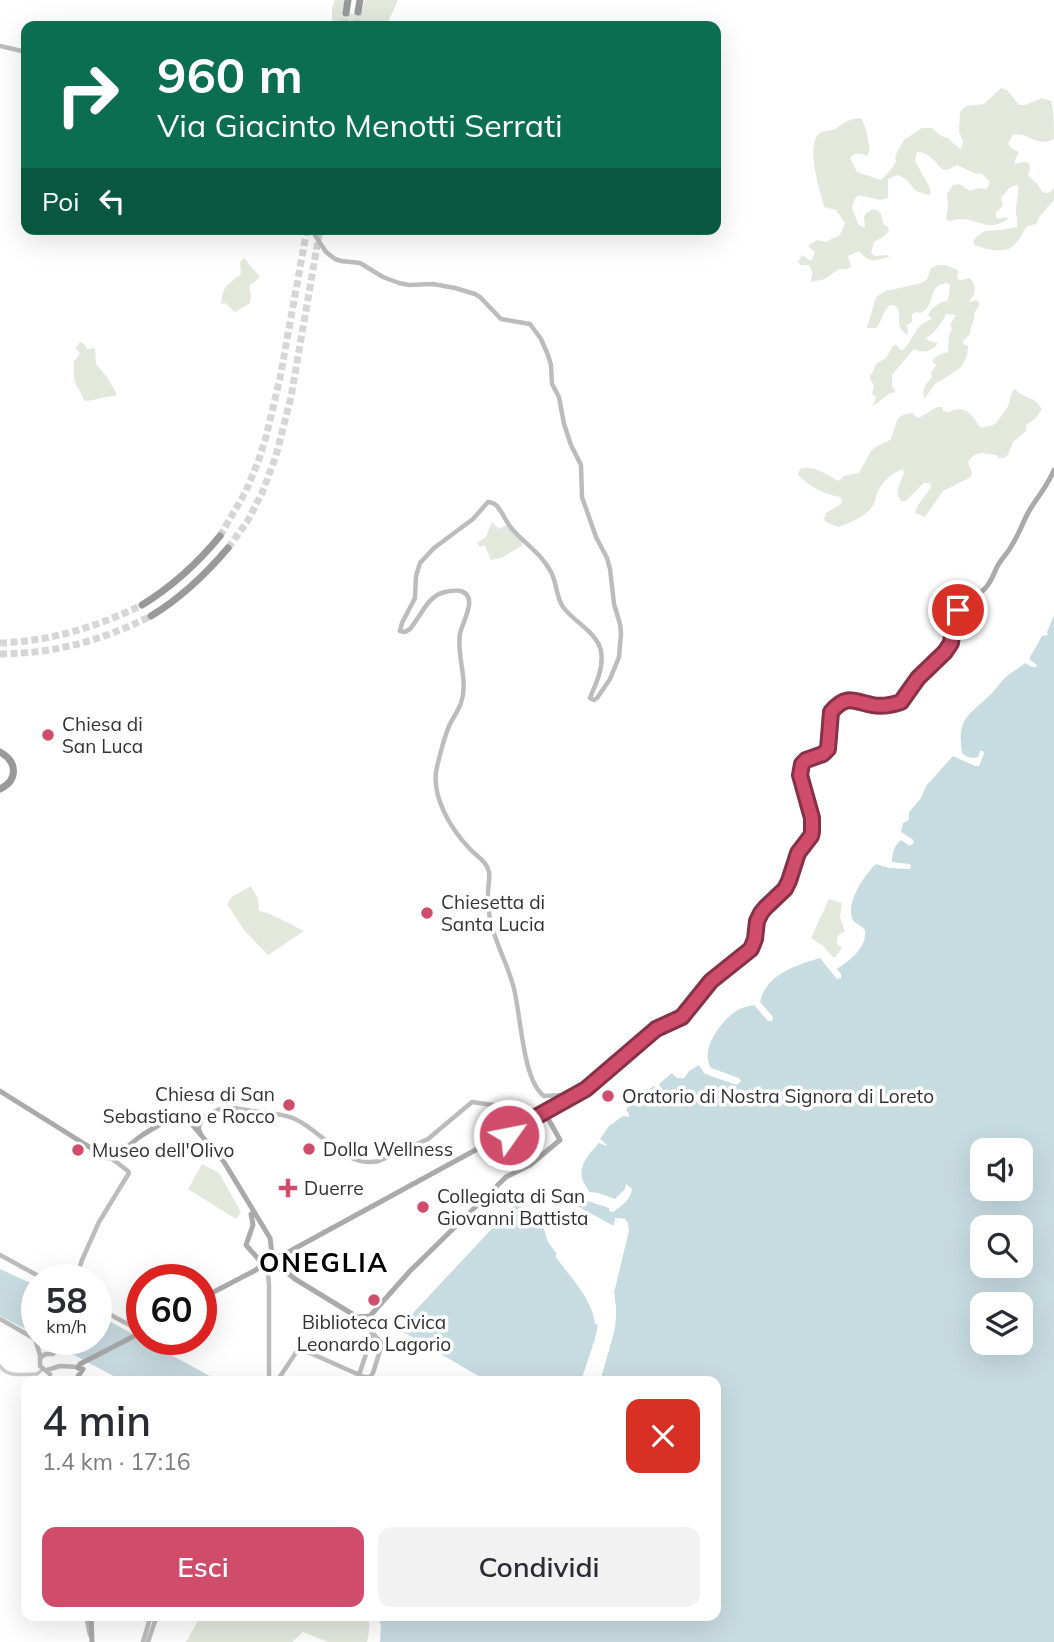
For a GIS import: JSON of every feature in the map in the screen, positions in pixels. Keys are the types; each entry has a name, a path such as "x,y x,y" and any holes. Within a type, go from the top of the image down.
{"highway":[{"path":"346,13 348,0"},
{"path":"358,12 360,0"},
{"path":"142,605 180,578 220,536"},
{"path":"151,616 196,583 228,548"},
{"path":"0,752 9,758 13,771 11,781 0,789"}],"main road":[{"path":"0,46 21,51"},
{"path":"315,235 326,252 335,259 360,263 399,283 433,284 475,294 502,319 530,324 548,355 552,384 559,397 570,445 581,465 582,497 596,537 607,558 621,634 620,657 597,698 590,698 600,671 601,652 597,641 592,633 562,607 547,564 512,529 498,506 493,503 488,502 473,519 433,548 420,563 416,576 415,598 400,631 407,632 432,597 439,593 460,590 468,597 468,612 459,637 463,675 462,700 446,734 436,767 436,786 443,810 457,833 471,850 485,861 488,869 491,922 513,985 524,1052 537,1088 544,1096 561,1095 568,1100"},
{"path":"269,1376 264,1255 281,1256 568,1100 597,1081 656,1029 682,1017 711,981 751,949 761,913 785,889 798,853 811,836 812,818 802,785 801,769 806,760 823,754 828,749 831,712 850,699 884,706 901,702 906,697 918,678 951,643 958,610 988,586 1054,470"},
{"path":"0,1091 128,1171 128,1176 99,1223 81,1264"},
{"path":"193,1122 201,1123 201,1119 223,1107 289,1117 302,1123 347,1156 371,1162 428,1139 474,1101 493,1105 505,1132"},
{"path":"111,1158 142,1135 182,1112 220,1157 270,1238 279,1263 272,1271 263,1266 246,1245 253,1225 251,1213 220,1166 220,1157"},
{"path":"359,1375 371,1341 370,1316 378,1306 506,1177 539,1158 560,1140 545,1113"},
{"path":"193,1122 196,1114 201,1119"},
{"path":"253,1225 267,1233"},
{"path":"253,1254 257,1265 255,1270"},
{"path":"0,1255 21,1266"},
{"path":"217,1291 263,1266"},
{"path":"276,1268 284,1270 357,1317 370,1316"},
{"path":"0,1319 21,1331"},
{"path":"371,1376 382,1345 372,1332"},
{"path":"45,1369 58,1364 80,1368 126,1341"},
{"path":"280,1376 299,1348 362,1376"},
{"path":"40,1355 39,1364 50,1376"},
{"path":"40,1358 43,1355"},
{"path":"52,1355 58,1364"},
{"path":"349,1370 364,1362"},
{"path":"87,1621 92,1640"},
{"path":"91,1621 92,1640"},
{"path":"145,1642 150,1621"},
{"path":"145,1642 154,1621"}],"street":[{"path":"0,1366 4,1372 11,1374 37,1374 45,1369"}],"shaded area":[{"path":"335,0 345,0 343,13 361,14 365,0 398,0 388,21 332,21"},
{"path":"1001,88 1007,90 1019,105 1042,98 1052,104 1054,139 1042,142 1013,135 1008,143 1019,152 1015,164 1029,163 1028,175 1042,192 1052,191 1054,187 1054,200 1036,224 1027,226 1016,243 1006,250 975,245 973,242 976,237 984,231 1017,227 1018,186 1009,188 1001,198 1003,206 996,212 996,218 1008,219 1001,223 989,225 958,219 948,221 947,194 953,185 959,184 970,191 987,189 990,182 981,173 976,174 957,165 947,170 942,169 928,155 917,152 915,161 929,186 929,195 916,191 907,180 898,175 888,179 888,198 880,200 859,195 852,208 858,224 864,228 866,213 873,209 880,213 883,224 889,231 874,242 871,253 889,257 872,260 859,251 848,256 851,267 839,269 825,279 811,282 812,272 809,265 801,265 798,262 802,255 812,260 815,252 808,246 817,240 826,242 840,235 845,223 836,210 824,207 813,151 817,136 845,122 861,118 870,150 867,156 858,154 850,158 857,172 881,180 896,162 897,152 904,140 922,128 932,128 961,150 963,141 959,132 960,112 966,106 984,104"},
{"path":"244,258 260,277 249,286 250,303 235,312 225,303 221,304 223,292 229,283 241,274 240,262"},
{"path":"945,265 958,270 957,279 970,278 974,284 974,295 969,301 979,302 970,334 963,341 963,344 968,346 967,356 961,367 936,383 924,399 923,392 936,365 932,361 938,355 948,352 952,328 950,325 956,315 946,314 938,328 926,338 938,343 936,346 924,351 914,349 892,375 895,392 873,406 876,397 872,394 874,385 870,375 876,364 886,358 893,346 896,345 902,351 906,347 921,325 932,319 928,315 931,310 948,300 950,286 948,283 941,284 934,291 926,309 912,314 912,322 907,325 907,335 900,328 899,310 890,305 876,328 867,328 876,297 886,291 922,283 927,279 931,268"},
{"path":"80,342 87,349 95,348 96,364 107,377 117,394 115,396 84,401 74,376 74,361 80,353 75,348"},
{"path":"1014,389 1035,401 1042,409 1035,419 1026,425 1026,431 1013,442 1004,458 981,453 974,455 968,462 971,477 943,491 925,517 915,513 931,487 930,483 924,483 906,501 901,501 897,494 903,469 883,484 869,511 838,527 824,519 826,513 841,504 840,497 818,489 798,475 800,469 810,468 839,481 843,476 859,473 871,451 890,440 897,421 906,414 913,413 919,418 937,407 948,412 959,409 970,414 981,428 992,426 1008,406"},
{"path":"492,522 499,529 507,525 523,545 501,558 491,560 485,546 480,547 477,543 486,537"},
{"path":"1054,615 1054,1642 380,1642 380,1621 721,1621 721,1376 601,1376 615,1328 614,1292 629,1230 625,1219 616,1218 612,1225 565,1197 569,1195 609,1208 609,1211 613,1212 622,1205 632,1189 626,1184 625,1189 615,1199 589,1192 583,1181 582,1170 585,1160 599,1143 607,1146 600,1139 609,1126 623,1116 629,1117 626,1110 635,1097 654,1086 660,1091 662,1089 659,1084 672,1073 677,1078 684,1078 699,1065 704,1073 737,1085 741,1081 739,1078 711,1068 708,1061 710,1044 725,1020 740,1009 754,1005 768,1021 772,1021 773,1017 760,1002 763,992 784,972 802,964 820,958 837,979 841,978 837,969 861,948 865,936 865,930 853,920 851,911 862,881 876,864 910,869 909,864 892,862 894,850 901,840 910,846 914,843 901,832 903,823 909,820 909,812 921,798 926,786 953,756 979,766 983,751 974,758 962,753 962,726 969,714 991,695 1009,674 1025,663 1036,667 1029,659 1042,636 1048,635"},
{"path":"251,886 258,899 259,911 304,931 268,955 244,930 227,904 232,897"},
{"path":"829,899 842,903 840,917 845,932 837,938 837,944 842,948 835,957 811,938"},
{"path":"202,1164 219,1173 241,1212 236,1219 188,1189"},
{"path":"525,1199 520,1213 523,1215 527,1211 531,1217 536,1214 542,1223 548,1242 557,1254 555,1256 590,1305 595,1324 598,1325 583,1376 478,1376 398,1329 517,1202"},
{"path":"0,1269 21,1279 21,1327 0,1316"},
{"path":"112,1323 126,1330 126,1355 171,1355 210,1376 114,1376 74,1355 112,1355"},
{"path":"198,1621 369,1622 367,1642 328,1642 303,1632 292,1642 186,1642"}],"pier":[{"path":"615,1218 625,1219 628,1223 629,1230 614,1292 615,1328 601,1376 597,1376 612,1327 610,1292 625,1230 623,1222 619,1222 614,1229"}],"tunnel":[{"path":"357,21 358,12"},
{"path":"345,21 346,13"},
{"path":"220,536 246,491 266,437 280,378 306,235"},
{"path":"228,548 247,522 276,456 291,397 319,235"},
{"path":"0,643 73,632 142,605"},
{"path":"0,654 40,651 78,644 151,616"}],"place":[{"name":"Chiesa di San Luca","path":"48,735"},
{"name":"Chiesetta di Santa Lucia","path":"427,913"},
{"name":"Oratorio di Nostra Signora di Loreto","path":"608,1096"},
{"name":"Chiesa di San Sebastiano e Rocco","path":"289,1105"},
{"name":"Dolla Wellness","path":"309,1149"},
{"name":"Museo dell'Olivo","path":"78,1150"},
{"name":"Duerre","path":"288,1188"},
{"name":"Collegiata di San Giovanni Battista","path":"423,1207"},
{"name":"Biblioteca Civica Leonardo Lagorio","path":"374,1300"}],"district":[{"name":"ONEGLIA","path":"324,1262"}],"route":[{"path":"509,1135 509,1132 573,1098 656,1029 682,1017 711,981 751,949 761,913 785,889 798,853 811,836 812,818 800,775 802,764 806,760 827,752 830,744 831,712 850,699 884,706 901,702 918,678 951,643 952,627 958,610"}]}
